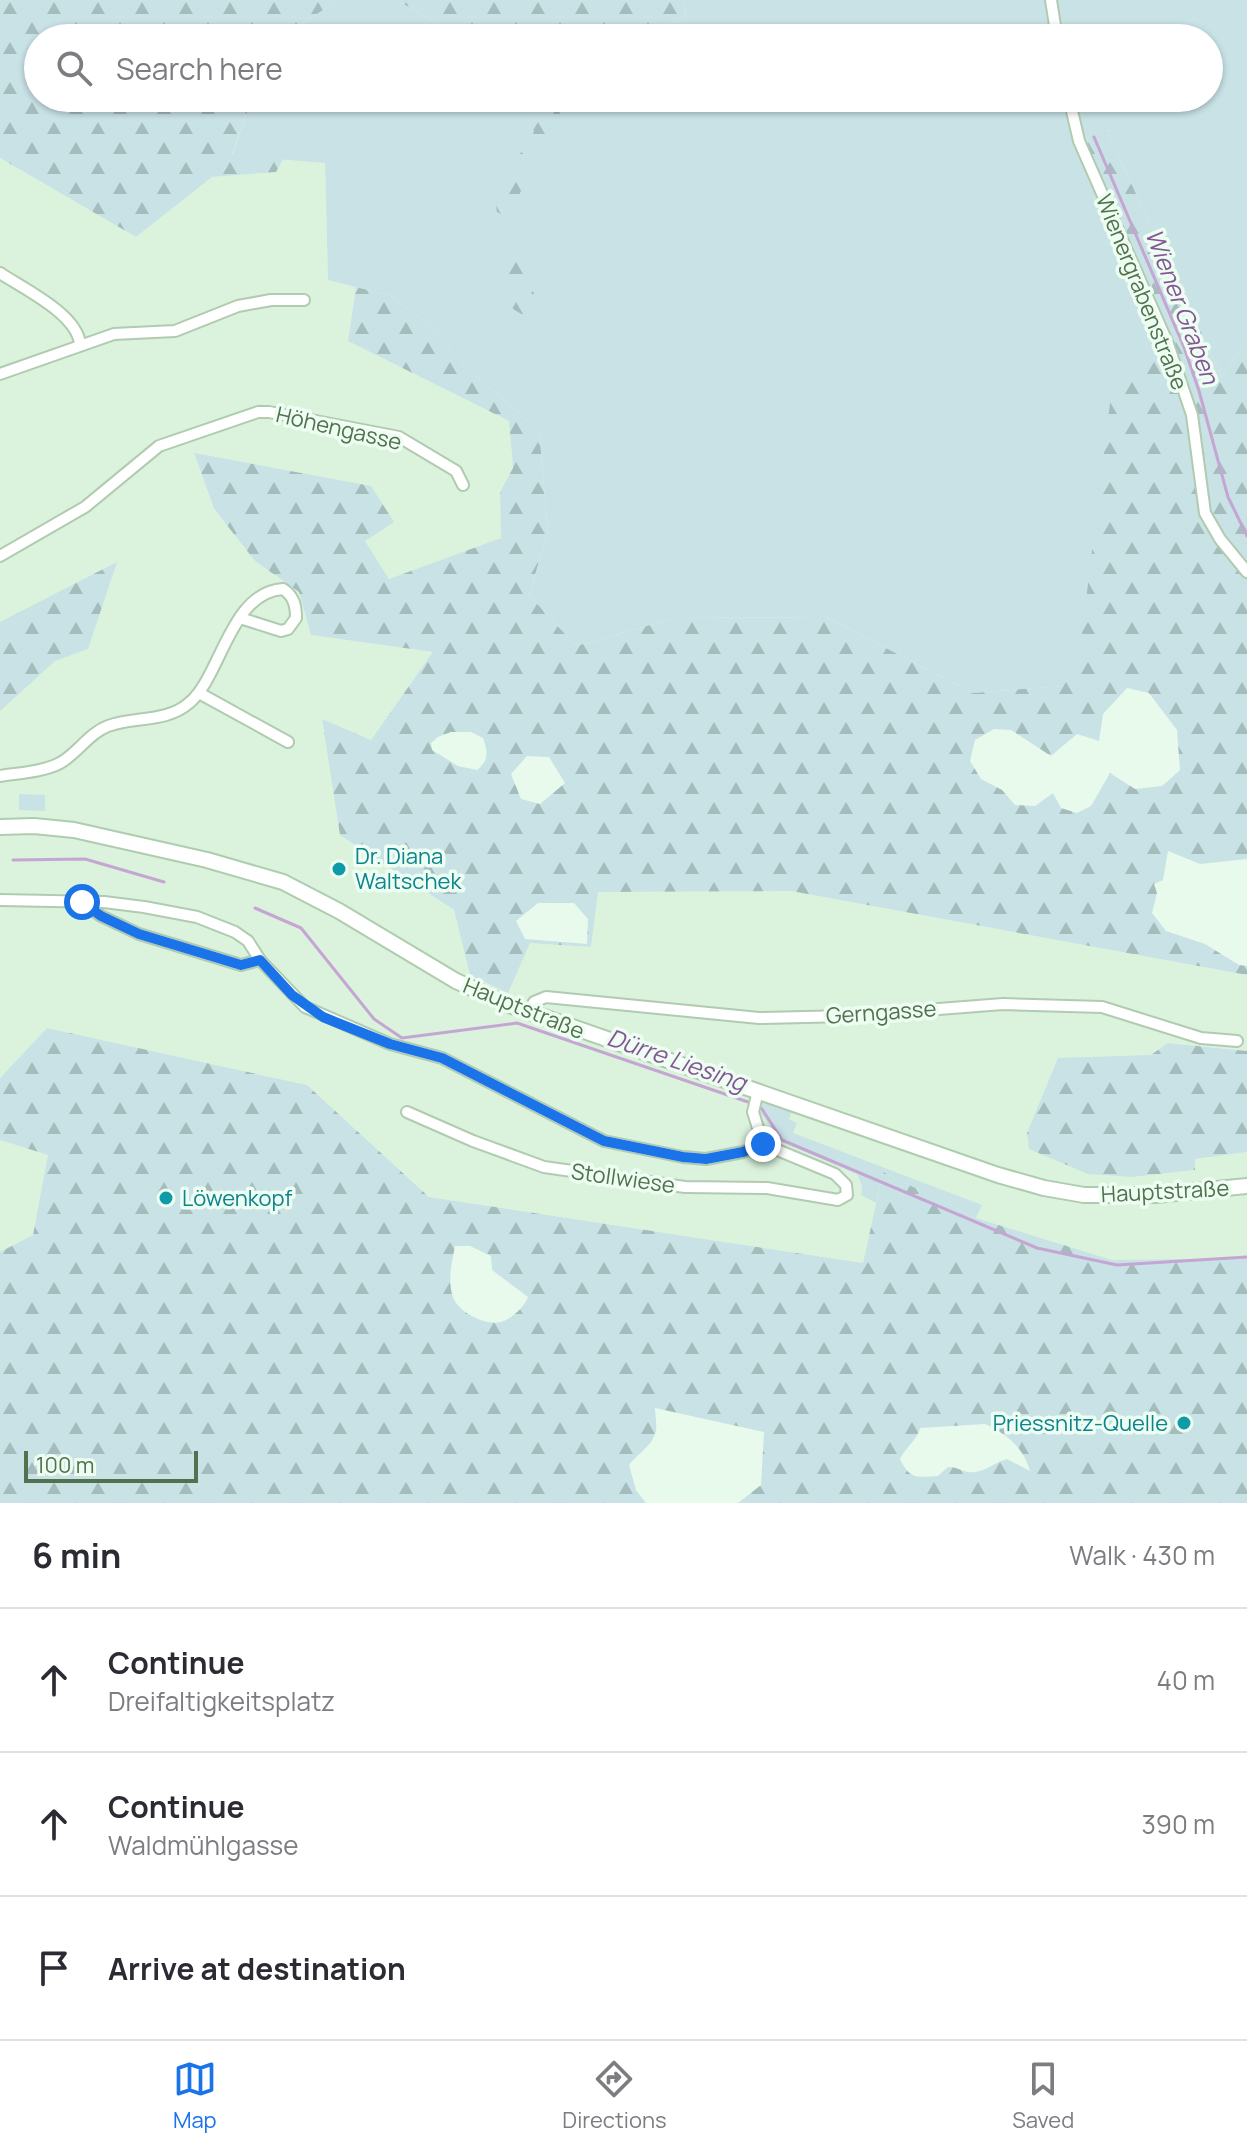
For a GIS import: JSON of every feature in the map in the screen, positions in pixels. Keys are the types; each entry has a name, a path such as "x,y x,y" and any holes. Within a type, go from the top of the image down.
{"main road":[{"name":"Hauptstraße","path":"0,827 74,830 207,860 283,882 339,911 456,981 529,1013 758,1095 998,1175 1084,1195 1156,1195 1247,1186"}],"street":[{"path":"1051,0 1055,24"},
{"name":"Wienergrabenstraße","path":"1072,112 1079,141 1168,344 1192,415 1205,513 1220,539 1247,572"},
{"path":"0,273 69,320 80,344"},
{"path":"0,374 114,334 175,331 238,306 271,300 304,300"},
{"name":"Höhengasse","path":"0,556 85,507 159,446 258,412 399,437 456,471 463,485"},
{"path":"0,776 54,766 109,726 163,716 187,705 199,693 240,618 263,596 277,590 287,592 295,604 296,618 288,629 281,631 240,618"},
{"path":"199,693 288,742"},
{"path":"0,900 144,907 197,917 235,932 248,941 260,960 292,995 323,1017 390,1044 442,1058 604,1141 706,1159 743,1152 763,1144 753,1112 758,1095"},
{"path":"82,902 101,916 139,934 241,965 260,960"},
{"name":"Gerngasse","path":"529,1013 534,1002 546,997 759,1018 849,1016 1003,1004 1102,1007 1201,1038 1237,1041"},
{"name":"Stollwiese","path":"407,1112 544,1167 685,1187 767,1188 832,1200 847,1195 846,1185 835,1174 763,1144"}],"shaded area":[{"path":"0,158 136,237 212,177 276,172 284,158 325,163 328,280 356,287 348,341 509,421 513,468 500,492 501,538 389,580 365,541 194,453 214,510 255,561 299,592 311,635 434,652 371,740 322,720 341,835 454,910 470,975 530,942 591,947 597,892 791,891 1247,975 1247,1051 1168,1043 1133,1177 1195,1170 1195,1159 1247,1152 1247,1258 1112,1260 976,1218 883,1172 863,1263 429,1197 307,1085 47,1028 0,1078"},
{"path":"0,1140 49,1155 33,1235 0,1252"}],"green space":[{"path":"0,0 339,0 301,24 24,24 24,112 247,112 232,154 284,158 276,172 212,177 136,237 0,158"},
{"path":"339,0 396,0 438,24 301,24"},
{"path":"396,0 684,0 686,15 670,24 436,22"},
{"path":"684,0 1247,0 1247,340 1222,377 1108,134 1091,132 1086,141 1167,337 1079,658 1063,686 973,693 826,617 675,618 576,646 529,595 548,531 539,430 472,373 426,323 391,296 328,280 325,163 232,155 247,112 1223,112 1223,24 670,24 686,15"},
{"path":"538,112 560,112 561,118 544,142 520,193 520,203 506,216 497,212 499,194 510,165 533,134 530,125"},
{"path":"1091,132 1108,134 1222,377 1247,340 1247,859 1200,864 1168,851 1163,880 1154,884 1157,893 1152,913 1166,931 1205,944 1239,965 1247,966 1247,975 791,891 598,892 591,947 530,943 508,993 470,975 454,910 340,835 322,719 371,740 433,652 311,635 299,592 255,561 214,509 194,453 371,486 394,522 365,541 389,579 501,538 500,492 513,468 509,421 348,341 356,287 391,296 426,323 472,373 539,430 548,531 529,595 576,646 675,618 826,617 973,693 1062,686 1079,658 1111,395 1167,337 1086,141","holes":["1127,688 1149,693 1177,730 1180,770 1162,786 1135,789 1110,773 1091,806 1077,813 1061,808 1053,793 1035,806 1015,805 1002,790 981,779 970,761 975,740 994,729 1011,730 1051,756 1077,734 1099,741 1103,714","451,732 471,732 483,738 486,752 484,763 477,770 458,766 432,750 431,743","527,756 549,757 565,783 540,804 521,799 511,774","538,903 574,903 588,919 587,944 525,939 516,921"]},
{"path":"516,244 522,247 536,300 523,315 513,309 503,254 508,246"},
{"path":"117,562 88,649 55,661 0,711 0,622"},
{"path":"19,794 45,795 45,811 19,810"},
{"path":"47,1028 307,1085 429,1197 863,1263 883,1172 976,1218 1112,1260 1247,1258 1247,1503 738,1503 761,1485 764,1432 655,1408 653,1439 629,1465 636,1490 646,1503 0,1503 0,1252 33,1235 48,1155 0,1140 0,1078","holes":["455,1246 470,1246 491,1256 492,1270 528,1297 518,1312 495,1323 480,1320 460,1308 450,1284","985,1424 1013,1442 1030,1471 1007,1459 979,1471 948,1467 938,1476 919,1477 907,1471 900,1459 920,1428"]},
{"path":"1168,1043 1247,1051 1247,1152 1195,1159 1195,1170 1133,1177 1088,1174 1029,1149 1027,1133 1058,1058 1151,1055"},
{"path":"761,1099 792,1111 789,1119 797,1123 793,1133 982,1205 976,1218 883,1172 876,1203 861,1195 862,1186 857,1174 786,1144 758,1111"}],"waterway":[{"name":"Wiener Graben","path":"1094,137 1184,347 1228,497 1247,536"},
{"name":"Dürre Liesing","path":"13,860 85,859 164,882"},
{"name":"Dürre Liesing","path":"255,908 301,928 374,1019 402,1038 517,1023 751,1103"},
{"name":"Dürre Liesing","path":"758,1107 782,1140 1037,1248 1117,1265 1247,1257"}],"place":[{"name":"Dr. Diana Waltschek","path":"339,869"},
{"name":"Löwenkopf","path":"166,1198"},
{"name":"Priessnitz-Quelle","path":"1184,1423"}],"route":[{"path":"82,902 101,916 139,934 241,965 260,960 305,1007 323,1017 390,1044 442,1058 604,1141 706,1159 743,1152 763,1144"}]}
